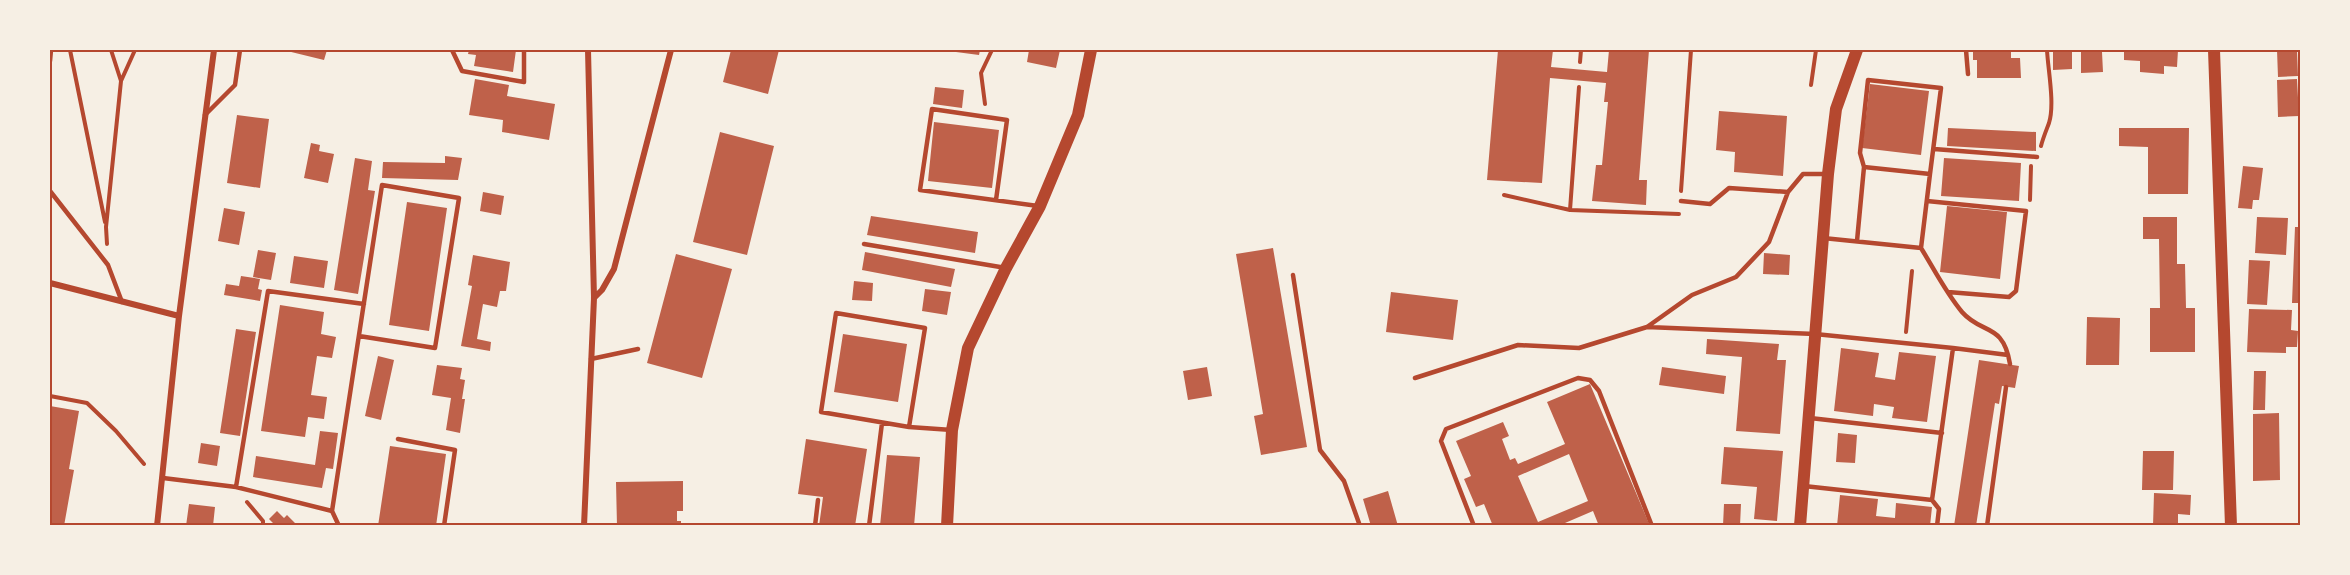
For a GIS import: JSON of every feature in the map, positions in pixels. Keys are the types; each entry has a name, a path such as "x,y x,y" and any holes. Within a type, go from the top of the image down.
{"main road":[{"path":"948,525 952,430 968,348 1006,268 1040,207 1078,115 1091,50"},
{"path":"1800,525 1827,174 1836,108 1857,50"},
{"path":"2214,50 2231,525"}],"street":[{"path":"157,525 179,316 214,50"},
{"path":"584,525 594,298 588,50"},
{"path":"594,298 602,290 614,269 671,50"},
{"path":"50,283 179,316"}],"lane":[{"path":"50,61 51,50"},
{"path":"205,115 235,85 240,50"},
{"path":"452,50 462,71 524,82 524,50"},
{"path":"1966,50 1968,74"},
{"path":"1857,241 1864,167 1860,153 1868,80 1941,88 1921,248 1964,315 2000,336 2010,364"},
{"path":"996,200 1007,120 932,109 920,190 1040,207"},
{"path":"1934,148 2037,157"},
{"path":"1864,167 1930,174"},
{"path":"1414,378 1518,345 1579,348 1647,327 1692,295 1736,277 1769,242 1788,192 1803,174 1827,174"},
{"path":"339,525 332,511 382,185 459,198 435,348 359,336"},
{"path":"1681,201 1710,204 1729,188 1788,192"},
{"path":"50,191 108,265 122,302"},
{"path":"1927,201 2026,211 2014,294 2009,297 1948,292"},
{"path":"1823,238 1921,248"},
{"path":"864,244 1006,268"},
{"path":"1293,275 1320,450 1344,481 1360,525"},
{"path":"236,487 268,291 364,304"},
{"path":"909,427 925,328 836,313 821,412 909,427 952,430"},
{"path":"1647,327 1815,334 2008,355"},
{"path":"1932,500 1953,348"},
{"path":"591,359 638,349"},
{"path":"1474,525 1441,441 1446,429 1578,378 1590,380 1599,391 1652,525"},
{"path":"1987,525 2007,387"},
{"path":"1809,418 1942,434"},
{"path":"869,525 882,423"},
{"path":"398,439 455,450 444,525"},
{"path":"163,478 236,487 332,511"},
{"path":"1804,486 1932,500 1939,509 1937,525"},
{"path":"815,525 818,500"}],"path":[{"path":"70,50 106,227 108,265"},
{"path":"111,50 121,81"},
{"path":"106,227 121,81 135,50"},
{"path":"986,117 981,73 992,50"},
{"path":"1580,62 1581,50"},
{"path":"1504,195 1570,210 1679,214 1691,50"},
{"path":"1811,85 1816,50"},
{"path":"2026,211 2031,199 2032,163 2037,157 2049,123 2047,50"},
{"path":"1570,210 1579,87"},
{"path":"1904,344 1912,270"},
{"path":"50,396 87,403 116,431 144,464"}],"building":[{"path":"283,50 327,50 324,60"},
{"path":"469,50 516,50 513,72 474,66 476,55 468,54"},
{"path":"731,50 779,50 768,94 723,82"},
{"path":"956,50 980,50 979,55 956,52"},
{"path":"1029,50 1060,50 1056,68 1027,62"},
{"path":"1498,50 1553,50 1551,67 1607,72 1609,50 1649,50 1639,180 1647,180 1646,205 1592,201 1596,165 1602,165 1608,102 1604,102 1606,83 1550,78 1542,183 1487,180"},
{"path":"1973,50 2011,50 2011,58 2020,58 2021,78 1977,78 1977,60 1973,60"},
{"path":"2053,50 2072,50 2072,69 2053,70"},
{"path":"2081,50 2114,50 2114,52 2102,52 2103,72 2081,73"},
{"path":"2124,50 2178,50 2177,67 2164,66 2164,74 2140,72 2140,61 2124,60"},
{"path":"2277,50 2297,50 2298,76 2278,77"},
{"path":"475,79 509,85 507,96 555,104 549,140 502,132 503,120 469,115"},
{"path":"2297,79 2299,116 2278,117 2277,80"},
{"path":"1870,84 1929,91 1921,155 1862,148"},
{"path":"935,87 964,90 962,108 933,104"},
{"path":"1719,111 1787,116 1783,176 1734,172 1735,152 1716,150"},
{"path":"237,115 269,119 260,188 227,183"},
{"path":"934,122 999,130 992,188 928,181"},
{"path":"1948,128 2036,132 2036,151 1947,146"},
{"path":"2119,128 2189,128 2188,194 2148,194 2148,147 2119,146"},
{"path":"720,132 774,146 747,255 693,242"},
{"path":"311,143 320,145 319,151 334,154 328,183 304,178"},
{"path":"445,156 462,158 458,180 382,178 383,162 445,163"},
{"path":"355,158 372,161 368,190 375,191 358,294 334,290"},
{"path":"1944,158 2021,163 2019,201 1941,196"},
{"path":"2243,166 2263,168 2259,200 2253,200 2252,209 2238,208"},
{"path":"483,192 504,196 501,215 480,211"},
{"path":"407,202 447,208 429,331 389,325"},
{"path":"1947,206 2007,212 2000,279 1940,272"},
{"path":"224,208 245,212 239,245 218,241"},
{"path":"871,216 978,232 975,253 867,235"},
{"path":"2143,217 2177,217 2177,264 2185,264 2186,308 2195,308 2195,352 2150,352 2150,308 2160,308 2159,239 2143,239"},
{"path":"2257,217 2288,218 2286,255 2255,253"},
{"path":"2295,227 2300,227 2300,303 2292,303"},
{"path":"1273,248 1307,447 1261,455 1254,416 1263,414 1236,254"},
{"path":"258,250 276,253 271,280 253,277"},
{"path":"865,252 955,269 951,287 862,270"},
{"path":"1764,253 1790,255 1789,275 1763,274"},
{"path":"676,254 732,269 702,378 647,363"},
{"path":"473,255 510,262 506,291 500,291 497,307 483,304 477,339 491,342 490,351 461,346 472,286 468,285"},
{"path":"294,256 328,261 324,288 290,283"},
{"path":"2249,260 2270,261 2267,305 2247,304"},
{"path":"241,276 260,279 258,289 262,290 260,301 224,295 226,284 239,286"},
{"path":"854,281 873,283 872,301 852,300"},
{"path":"925,289 951,292 947,315 922,311"},
{"path":"1391,292 1458,300 1453,340 1386,332"},
{"path":"280,305 324,312 321,334 336,337 332,358 317,356 311,395 327,397 324,419 308,417 305,437 261,431"},
{"path":"2249,309 2292,310 2291,330 2298,331 2297,347 2286,347 2286,353 2247,352"},
{"path":"2087,317 2120,318 2119,365 2086,365"},
{"path":"236,329 256,332 240,436 220,433"},
{"path":"843,334 907,344 898,402 834,392"},
{"path":"1707,339 1779,344 1777,360 1786,360 1780,434 1736,431 1742,357 1706,354"},
{"path":"1841,348 1879,353 1875,377 1895,380 1899,352 1936,356 1927,422 1892,418 1894,407 1874,404 1873,416 1834,411"},
{"path":"378,356 394,360 381,420 365,416"},
{"path":"1979,360 2019,366 2015,388 2002,386 1999,404 1995,403 1976,526 1954,526"},
{"path":"437,365 462,368 460,379 465,380 462,399 465,399 460,433 446,430 451,398 432,395"},
{"path":"1207,367 1212,396 1188,400 1183,371"},
{"path":"1662,367 1726,376 1724,394 1659,385"},
{"path":"2254,371 2266,371 2265,410 2253,410"},
{"path":"1590,384 1650,526 1599,526 1593,511 1558,526 1493,526 1484,504 1476,507 1464,479 1471,476 1456,441 1503,422 1509,436 1502,439 1510,460 1515,458 1518,464 1565,444 1547,402","holes":["1569,454 1588,501 1538,522 1518,476"]},
{"path":"50,406 79,411 69,469 74,470 64,526 50,526"},
{"path":"2279,413 2280,480 2253,481 2253,414"},
{"path":"320,431 338,433 333,469 326,468 322,488 253,477 256,456 315,465"},
{"path":"1838,433 1857,435 1855,463 1836,462"},
{"path":"806,439 867,449 855,526 819,526 823,497 798,494"},
{"path":"201,443 220,446 217,466 198,463"},
{"path":"390,446 446,454 436,526 378,526"},
{"path":"1724,447 1783,451 1777,521 1754,519 1757,487 1721,484"},
{"path":"2143,451 2174,451 2173,490 2142,490"},
{"path":"887,455 920,457 914,526 880,526"},
{"path":"683,481 683,511 677,511 677,521 681,521 681,526 617,526 616,482"},
{"path":"1388,491 1398,526 1371,526 1363,499"},
{"path":"2154,493 2191,495 2190,515 2178,514 2178,526 2153,526"},
{"path":"1840,495 1878,499 1876,516 1895,518 1896,503 1932,507 1930,526 1837,526"},
{"path":"189,504 215,507 213,526 186,526"},
{"path":"1724,504 1741,504 1740,526 1723,526"},
{"path":"277,511 284,518 287,515 298,526 276,526 269,519"}]}
